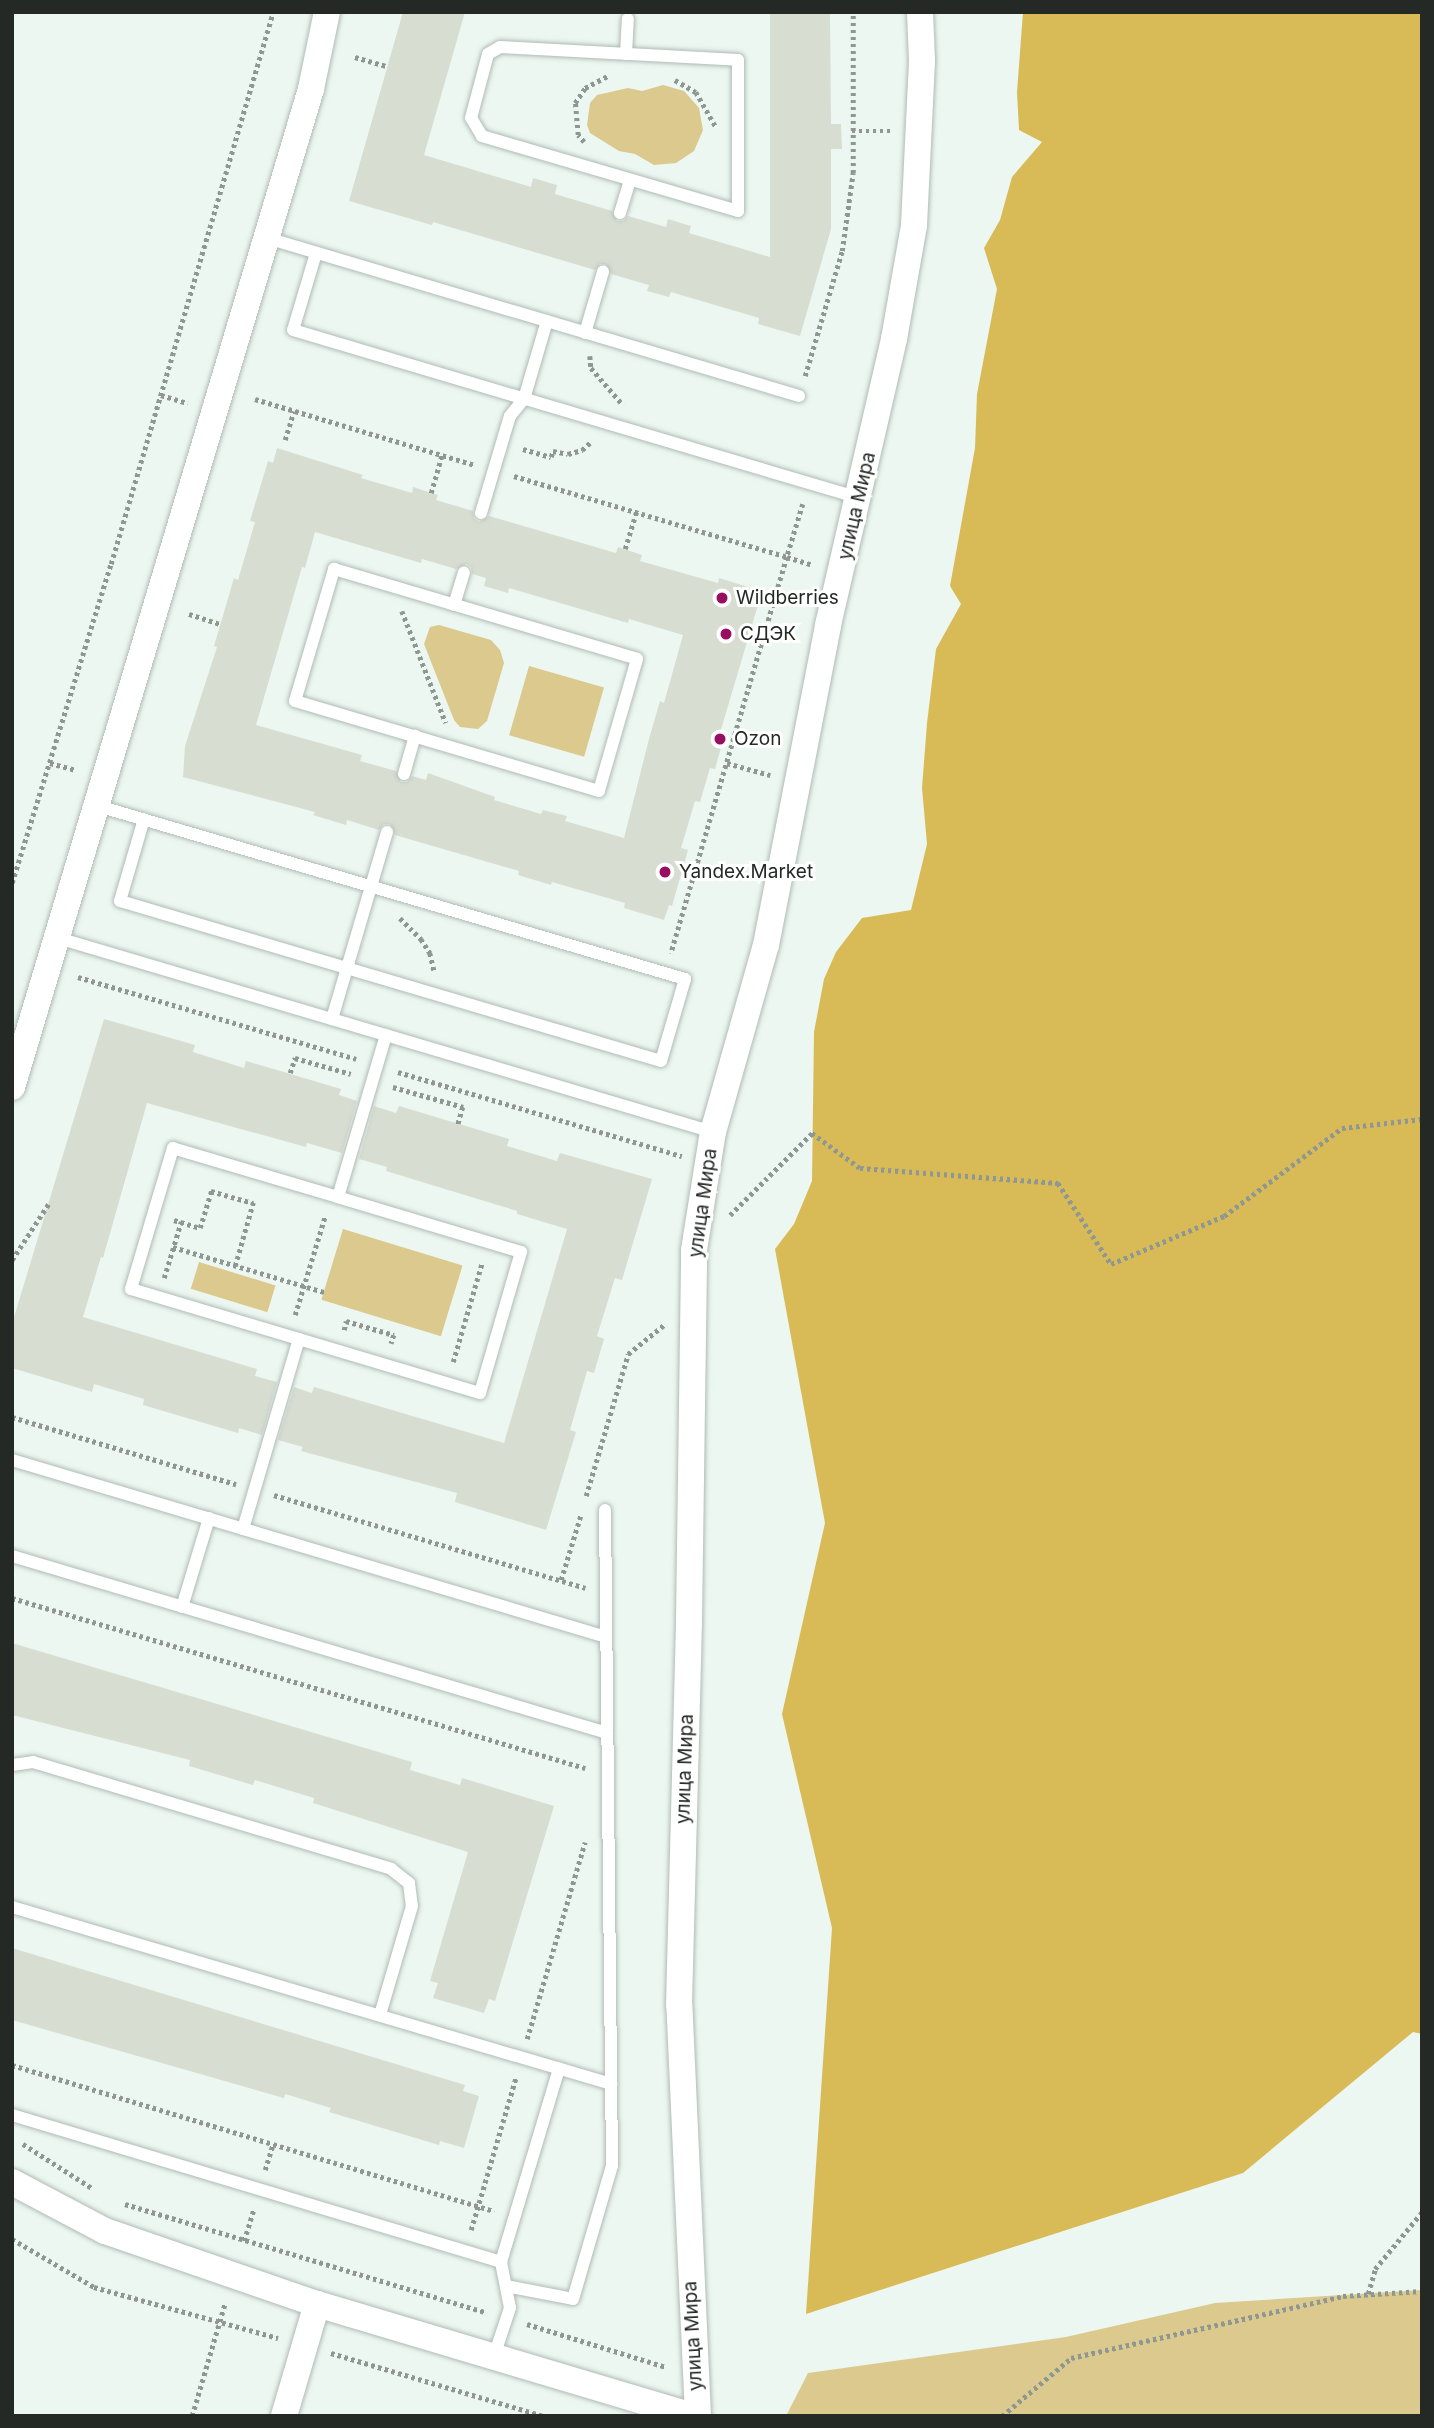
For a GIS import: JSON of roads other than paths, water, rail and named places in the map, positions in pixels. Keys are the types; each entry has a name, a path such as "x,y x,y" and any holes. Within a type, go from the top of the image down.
{"street":[{"path":"12,1087 311,89 327,12"},
{"name":"улица Мира","path":"696,2416 678,2005 694,1250 713,1132 766,945 828,625 894,339 914,225 922,60 920,12"},
{"path":"12,2182 105,2231 317,2304 696,2416"},
{"path":"284,2416 317,2304"}],"lane":[{"path":"626,54 628,19"},
{"path":"500,47 626,54 738,60 738,211 482,136 471,118 488,54 500,47"},
{"path":"620,213 630,180"},
{"path":"267,238 799,396"},
{"path":"316,253 293,330 859,498"},
{"path":"589,334 603,272"},
{"path":"481,513 509,416 524,399 547,321"},
{"path":"334,569 454,605 637,659 599,791 295,701 334,569"},
{"path":"454,605 464,572"},
{"path":"404,774 415,736"},
{"path":"98,806 144,819 389,891 685,979 661,1061 120,901 144,819"},
{"path":"332,1019 387,832"},
{"path":"58,938 713,1132"},
{"path":"335,1196 386,1035"},
{"path":"173,1148 335,1196 521,1252 480,1393 131,1289 173,1148"},
{"path":"243,1529 294,1338"},
{"path":"12,1460 606,1637"},
{"path":"506,2287 573,2299 612,2166 605,1510"},
{"path":"183,1606 209,1518"},
{"path":"12,1556 607,1733"},
{"path":"12,1765 33,1762 391,1869 409,1883 412,1906 380,2015"},
{"path":"12,1907 611,2084"},
{"path":"494,2356 510,2308 501,2262 559,2068"},
{"path":"12,2115 501,2262"}],"place":[{"name":"Wildberries","path":"722,598"},
{"name":"СДЭК","path":"726,634"},
{"name":"Ozon","path":"720,739"},
{"name":"Yandex.Market","path":"665,872"}]}
